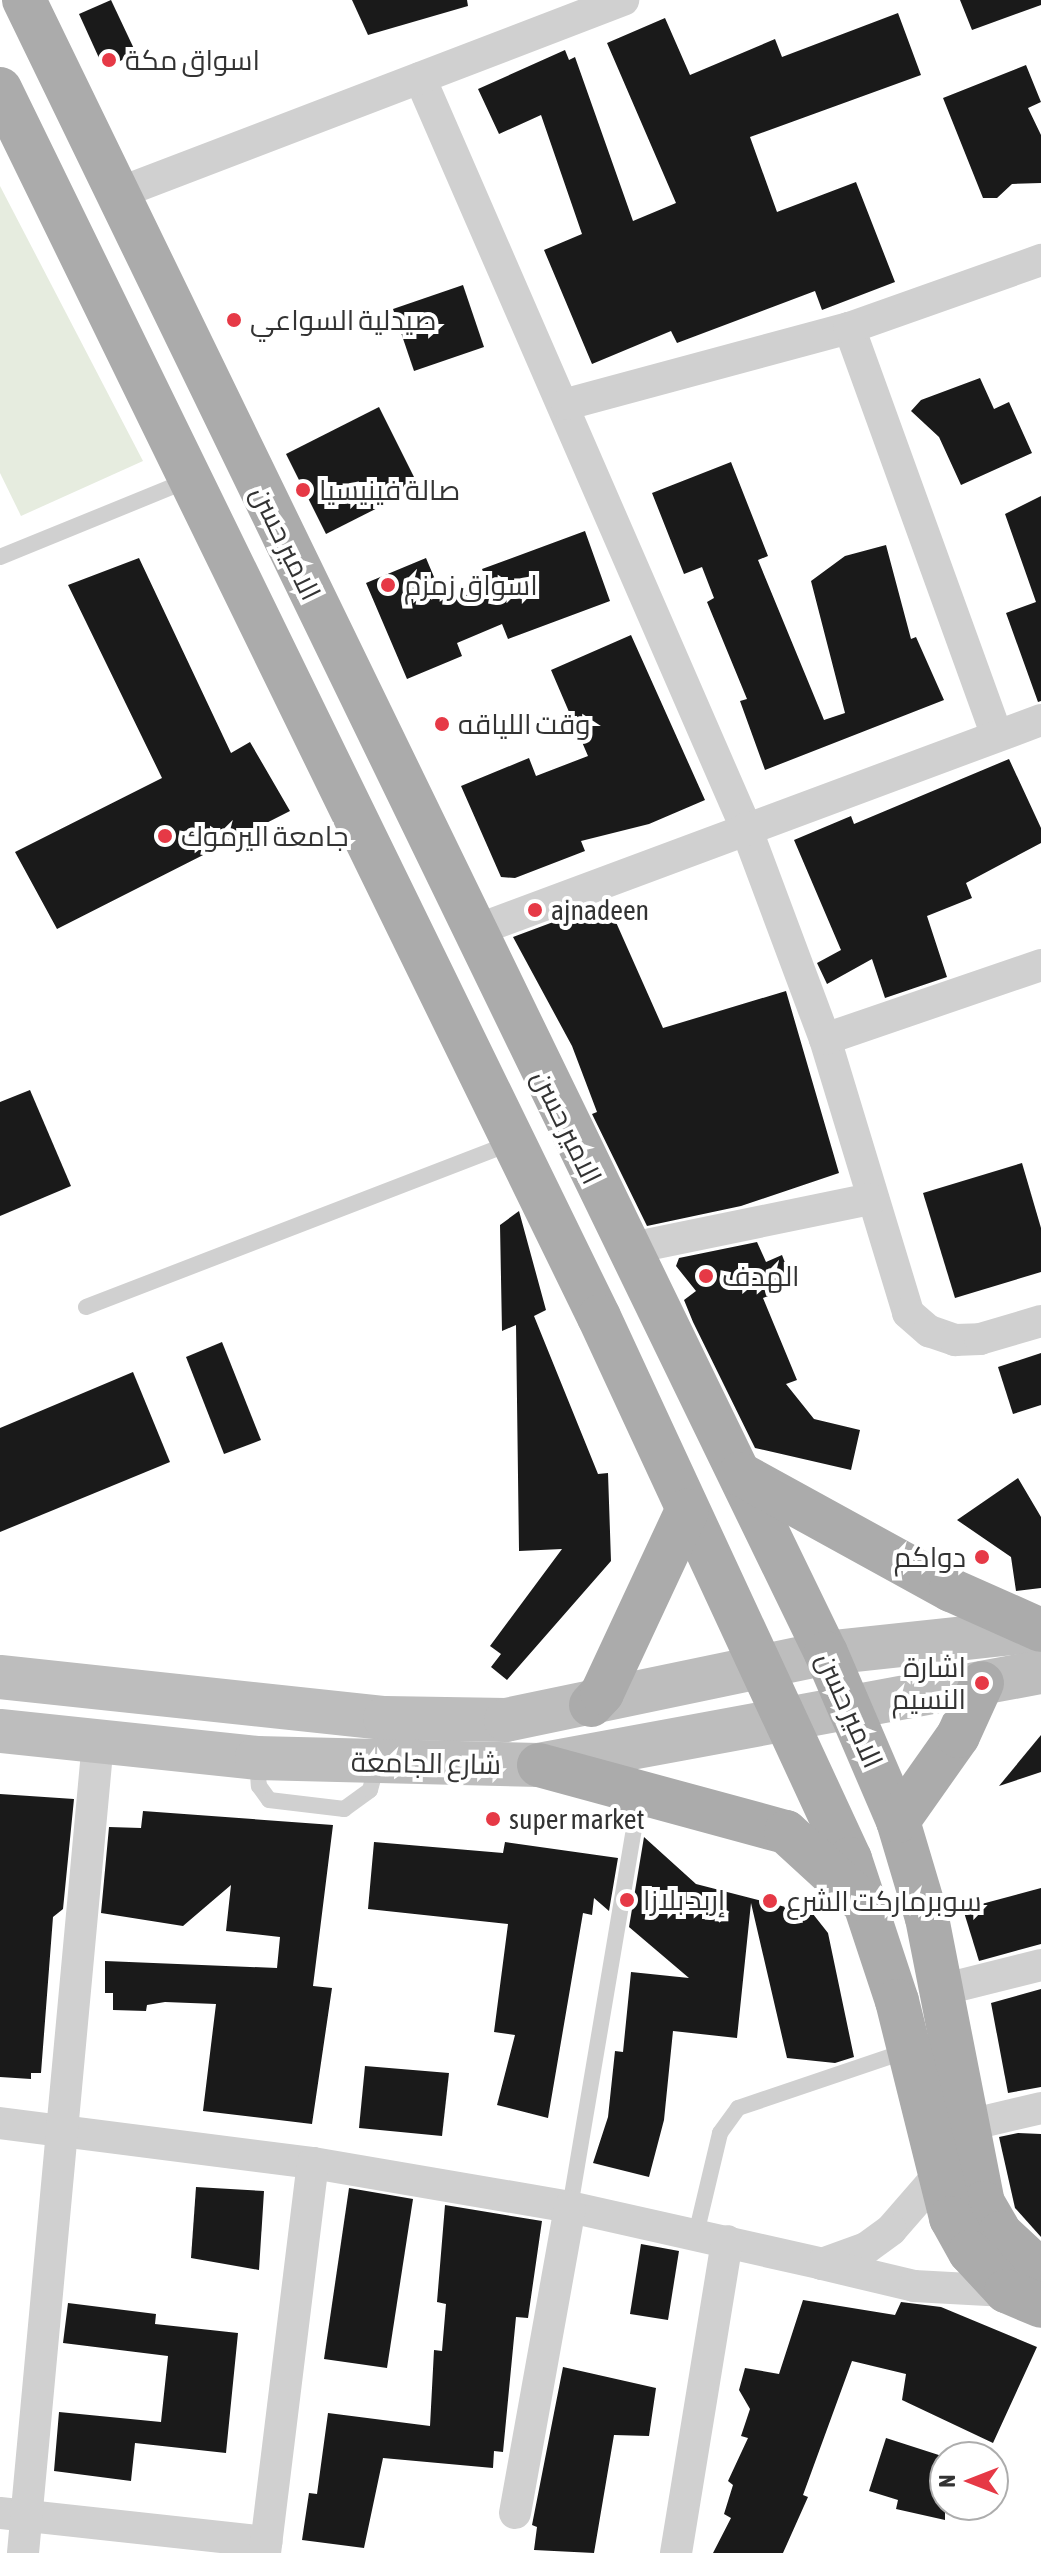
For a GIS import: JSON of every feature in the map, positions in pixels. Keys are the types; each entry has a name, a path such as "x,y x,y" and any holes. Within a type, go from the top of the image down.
{"main road":[{"name":"الامير حسن","path":"24,0 627,1249 826,1653 898,1821 941,1990 983,2203 1029,2289"},
{"name":"الامير حسن","path":"0,89 191,479 509,1144 599,1317 868,1907 908,2051 937,2177 961,2238 1029,2289"},
{"path":"740,1474 951,1590 1041,1630"},
{"path":"591,1705 602,1693 687,1511"},
{"name":"شارع الجامعة","path":"0,1677 385,1718 506,1720 591,1705 826,1653 1041,1630"},
{"name":"شارع الجامعة","path":"0,1731 257,1758 539,1765 847,1704 1041,1672"},
{"path":"898,1821 958,1736 982,1683"},
{"path":"539,1765 641,1790 786,1832 868,1907"}],"street":[{"path":"119,193 623,0"},
{"path":"420,78 567,404 746,828 825,1039 908,1313 929,1331 980,1339 1041,1321"},
{"path":"567,404 849,328 1041,260"},
{"path":"849,328 997,736"},
{"path":"474,931 1041,720"},
{"path":"825,1039 1041,965"},
{"path":"627,1249 871,1199"},
{"path":"23,2553 13,2515 66,2131 98,1741"},
{"path":"941,1990 1041,1965"},
{"path":"969,2125 1041,2108"},
{"path":"0,2123 313,2163 570,2207 914,2286 1029,2289"},
{"path":"13,2515 266,2548 313,2163"},
{"path":"822,2264 866,2248 891,2230 937,2177"},
{"path":"515,2513 570,2207"},
{"path":"676,2553 711,2238"}],"lane":[{"path":"0,557 191,479"},
{"path":"86,1307 509,1144"},
{"path":"570,2207 641,1790"},
{"path":"711,2238 720,2133 738,2108 908,2051"}],"shaded area":[{"path":"0,186 143,461 21,516 0,473"}],"building":[{"path":"111,0 136,53 104,69 79,14"},
{"path":"352,0 467,0 468,6 368,35"},
{"path":"960,0 1041,0 1041,5 972,30"},
{"path":"898,13 921,75 750,137 777,212 856,182 895,282 822,310 815,291 677,343 671,331 592,364 544,250 582,234 541,115 499,134 478,89 565,50 569,60 575,57 633,221 676,203 607,43 665,18 690,75 775,39 782,57"},
{"path":"1026,65 1041,102 1028,108 1041,135 1041,183 1012,184 997,198 983,198 943,98"},
{"path":"463,285 484,347 414,371 393,309"},
{"path":"980,378 994,409 1009,402 1032,453 961,485 939,437 911,411 921,400"},
{"path":"379,407 419,487 326,534 286,454"},
{"path":"731,462 768,556 758,560 824,720 845,713 811,581 845,556 886,545 911,639 916,637 944,700 765,770 740,701 747,699 707,602 714,598 702,567 684,574 652,493"},
{"path":"1041,496 1041,701 1038,702 1006,613 1036,602 1005,514"},
{"path":"585,531 610,601 508,639 502,624 457,643 462,656 407,679 366,583 426,558 442,596 485,577 482,569"},
{"path":"139,558 231,753 250,742 290,811 57,929 15,852 162,778 68,585"},
{"path":"631,635 705,800 649,824 581,841 585,851 515,878 501,877 461,786 529,758 536,776 588,756 551,670"},
{"path":"1009,759 1041,828 1041,843 966,883 972,898 927,916 947,977 885,998 872,959 827,984 817,963 841,950 794,840 851,816 854,824"},
{"path":"607,902 663,1028 786,991 839,1173 741,1206 647,1226 592,1114 597,1112 572,1046 513,937"},
{"path":"30,1090 71,1186 0,1216 0,1102"},
{"path":"1022,1163 1041,1228 1041,1272 955,1298 923,1193"},
{"path":"519,1211 546,1310 534,1316 598,1474 608,1473 611,1561 507,1680 491,1667 501,1654 490,1646 562,1549 519,1551 516,1325 502,1331 500,1225"},
{"path":"757,1242 766,1262 782,1255 794,1286 763,1298 797,1380 786,1384 814,1419 860,1430 851,1470 755,1448 693,1322 684,1300 696,1291 676,1266 679,1258"},
{"path":"222,1342 261,1440 224,1454 186,1357"},
{"path":"1041,1353 1041,1405 1013,1414 998,1367"},
{"path":"133,1372 170,1462 0,1532 0,1428"},
{"path":"1018,1478 1041,1517 1041,1588 1016,1591 1011,1557 957,1520"},
{"path":"1041,1735 1041,1772 999,1786"},
{"path":"0,1794 74,1799 63,1909 53,1917 41,2073 31,2073 31,2079 0,2077"},
{"path":"143,1811 333,1825 313,1986 332,1988 312,2124 203,2111 216,2004 165,2002 147,2005 146,2011 113,2010 113,1993 105,1993 105,1961 277,1968 280,1937 226,1931 231,1885 183,1926 101,1913 109,1827 141,1828"},
{"path":"644,1837 696,1884 813,1914 828,1933 854,2057 835,2063 787,2058 751,1903 737,2038 673,2031 664,2120 649,2177 593,2163 608,2117 615,2051 623,2052 631,1972 689,1978 629,1927"},
{"path":"374,1842 503,1853 505,1842 618,1858 609,1911 594,1898 592,1915 583,1913 548,2118 497,2105 515,2035 494,2032 508,1924 368,1909"},
{"path":"1041,1888 1041,1944 979,1961 963,1909"},
{"path":"1041,1989 1041,2087 1008,2093 991,2003"},
{"path":"365,2066 449,2073 442,2136 359,2128"},
{"path":"1018,2133 1041,2134 1041,2237 1015,2208 999,2137"},
{"path":"196,2187 264,2191 259,2270 191,2258"},
{"path":"349,2188 413,2199 387,2368 324,2359"},
{"path":"445,2205 542,2221 528,2318 516,2317 503,2452 494,2451 493,2468 383,2458 364,2548 302,2540 309,2493 317,2494 328,2413 430,2426 434,2350 442,2351 446,2304 437,2302"},
{"path":"641,2244 679,2251 668,2320 630,2314"},
{"path":"803,2300 895,2315 901,2302 941,2307 1037,2347 994,2441 902,2400 906,2374 852,2361 803,2495 808,2497 783,2553 713,2553 731,2518 724,2514 733,2485 728,2481 748,2438 741,2436 750,2409 739,2390 745,2368 779,2374"},
{"path":"68,2303 156,2314 155,2324 238,2333 226,2453 135,2443 131,2481 54,2471 59,2412 161,2422 168,2356 63,2343"},
{"path":"563,2367 656,2388 649,2436 614,2435 594,2553 534,2550 537,2527 532,2525"},
{"path":"886,2438 929,2452 929,2516 896,2509 898,2500 869,2491"}],"place":[{"name":"اسواق مكة","path":"109,60"},
{"name":"صيدلية السواعي","path":"234,320"},
{"name":"صالة فينيسيا","path":"303,490"},
{"name":"اسواق زمزم","path":"388,585"},
{"name":"وقت اللياقه","path":"442,724"},
{"name":"جامعة اليرموك","path":"165,836"},
{"name":"ajnadeen","path":"535,910"},
{"name":"الهدف","path":"706,1276"},
{"name":"دواكم","path":"982,1557"},
{"name":"اشارة النسيم","path":"982,1683"},
{"name":"super market","path":"493,1819"},
{"name":"إربد بلازا","path":"627,1900"},
{"name":"سوبرماركت الشرع","path":"770,1901"}]}
